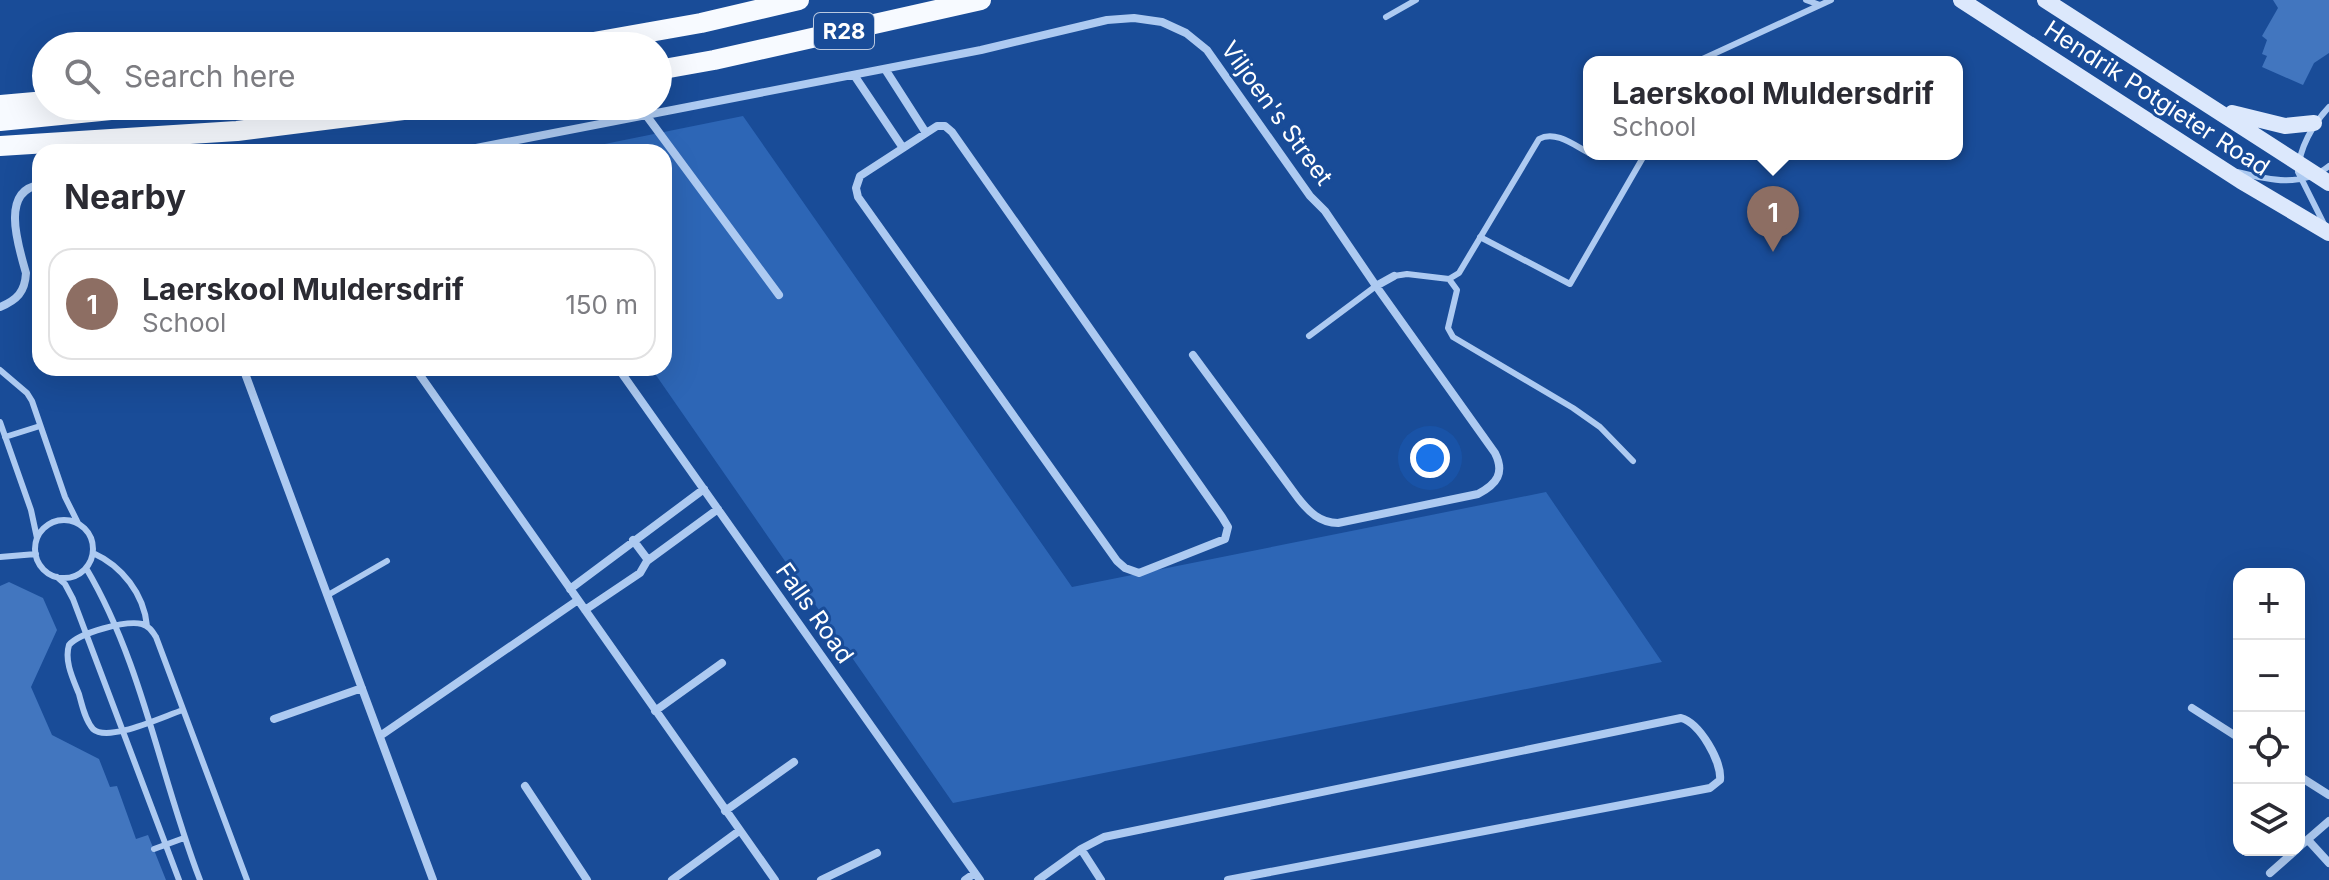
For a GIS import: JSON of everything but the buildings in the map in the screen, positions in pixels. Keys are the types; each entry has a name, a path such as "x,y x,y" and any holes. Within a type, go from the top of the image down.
{"main road":[{"name":"R28","path":"650,32 799,0"},
{"name":"R28","path":"672,67 981,0"},
{"name":"Hendrik Potgieter Road","path":"1961,0 2222,169 2329,232"},
{"name":"Hendrik Potgieter Road","path":"2045,0 2315,174"},
{"path":"0,105 32,102"},
{"path":"2211,106 2263,123 2285,126 2314,123"},
{"path":"0,121 32,118"},
{"path":"0,146 237,131 324,120"}],"street":[{"name":"Viljoen's Street","path":"672,110 981,50 1107,20 1134,18 1174,27 1207,50 1310,196 1325,211 1495,453 1500,463 1500,474 1490,488 1478,494 1338,523 1320,519 1310,513 1298,498 1193,355"},
{"path":"885,69 926,133"},
{"path":"854,75 903,148"},
{"name":"Viljoen's Street","path":"502,144 621,120"},
{"path":"650,120 667,144"},
{"path":"937,126 945,126 952,132 1222,517 1228,527 1225,539 1139,573 1117,561 858,197 856,188 860,176 926,133 937,126"},
{"path":"672,150 779,295"},
{"path":"0,307 18,297 26,282 11,218 12,203 21,191 32,188"},
{"path":"1376,286 1394,276"},
{"path":"246,376 433,880"},
{"path":"421,376 775,880"},
{"name":"Falls Road","path":"624,376 977,876"},
{"path":"570,589 704,489"},
{"path":"585,610 640,573 648,560 718,509"},
{"path":"633,540 648,560"},
{"path":"380,736 578,600"},
{"path":"655,711 722,663"},
{"path":"274,719 362,688"},
{"path":"2192,708 2233,734"},
{"path":"1038,880 1081,849 1104,837 1681,718 1697,726 1721,770 1720,780 1710,788 1228,880"},
{"path":"725,811 794,762"},
{"path":"2305,780 2329,795"},
{"path":"525,786 587,880"},
{"path":"2305,842 2329,821"},
{"path":"672,880 739,831"},
{"path":"2308,840 2329,863"},
{"path":"1081,849 1101,880"},
{"path":"821,880 877,853"},
{"path":"2270,873 2289,856"},
{"path":"965,880 977,876"}],"lane":[{"path":"1386,17 1416,0"},
{"path":"1806,0 1820,5"},
{"path":"1711,56 1831,0"},
{"path":"2329,107 2314,123 2315,174 2329,232"},
{"path":"1394,276 1407,274 1449,279 1459,273 1539,139 1553,135 1583,150"},
{"path":"1480,237 1570,284 1642,160"},
{"path":"2222,169 2265,179 2315,174"},
{"path":"1449,279 1457,290 1448,328 1453,337 1573,408 1600,427 1633,461"},
{"path":"1309,336 1376,286"},
{"path":"0,370 27,393 65,497 78,523"},
{"path":"0,422 31,510 37,538 36,554 45,570 70,591 179,880"},
{"path":"5,437 40,426"},
{"path":"37,538 43,528 54,521 66,519 86,529 92,540 93,553 86,568 69,578 57,577"},
{"path":"93,553 110,560 143,603 147,626 156,637 247,880"},
{"path":"0,557 36,554"},
{"path":"328,595 387,561"},
{"path":"86,568 108,605 150,721 184,838 200,880"},
{"path":"147,626 133,624 86,634 69,645 67,658 88,721 97,732 105,734 121,732 183,710"},
{"path":"154,849 184,838"}],"shaded area":[{"path":"743,116 1072,587 1546,492 1662,662 953,803 657,376 672,376 672,144 605,144"}],"place":[{"name":"Laerskool Muldersdrif","path":"1773,252"}]}
